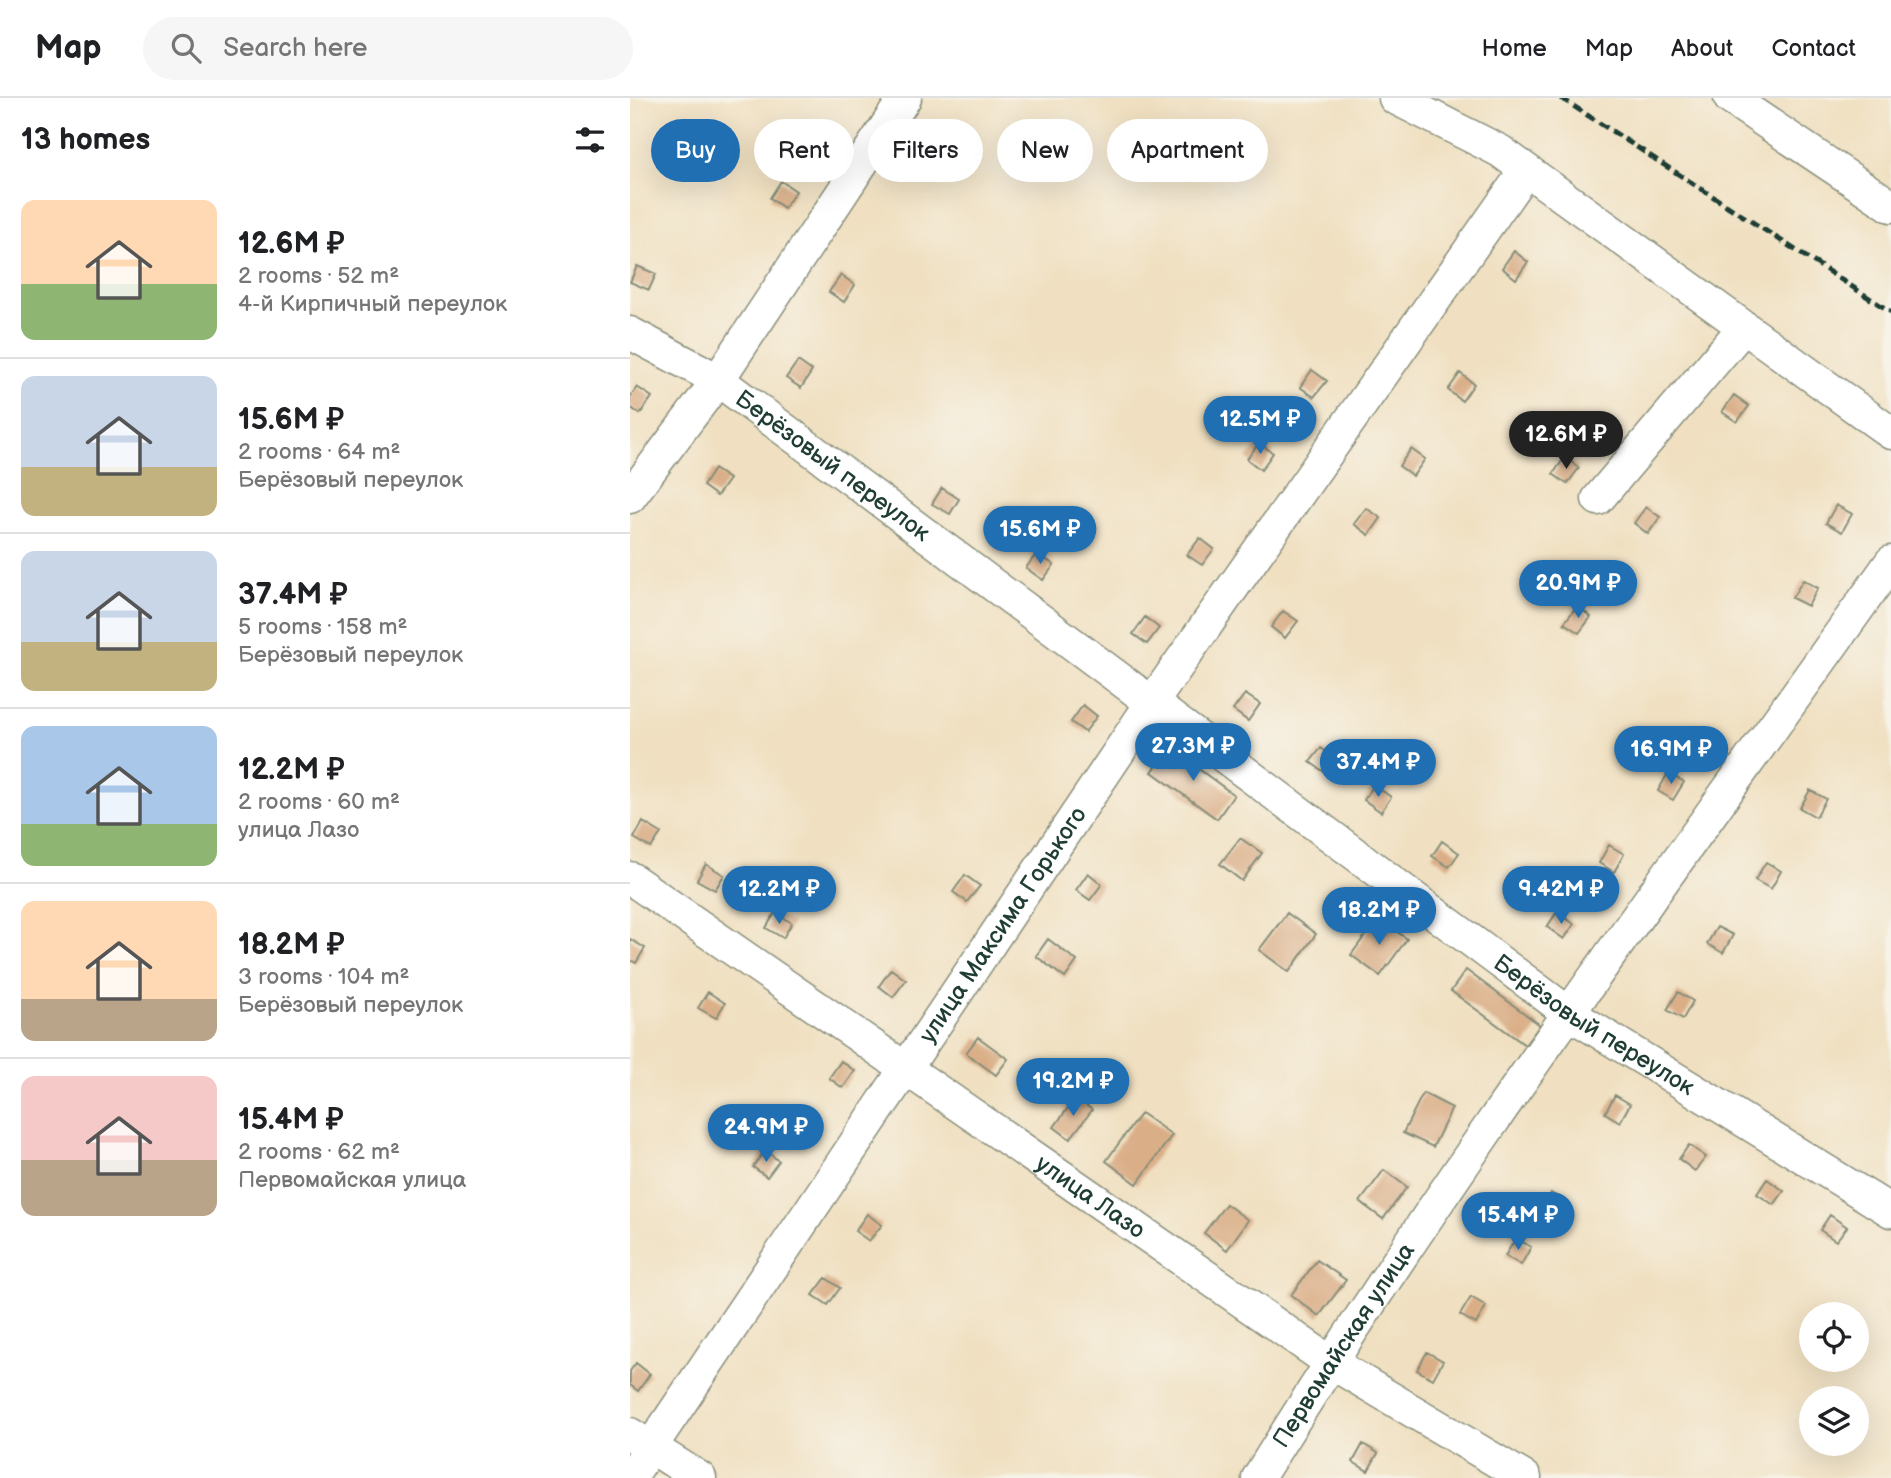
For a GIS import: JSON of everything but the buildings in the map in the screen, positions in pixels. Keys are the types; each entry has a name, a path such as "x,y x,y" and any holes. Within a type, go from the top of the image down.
{"street":[{"path":"630,497 718,380 905,98"},
{"path":"1395,98 1500,151 1891,433"},
{"path":"1730,98 1891,206"},
{"name":"улица Максима Горького","path":"631,1478 641,1441 907,1070 1153,701 1525,170"},
{"path":"1598,499 1744,327"},
{"name":"Берёзовый переулок","path":"630,332 718,380 1570,1013 1891,1211"},
{"name":"Первомайская улица","path":"1258,1478 1330,1362 1570,1013 1891,562"},
{"name":"улица Лазо","path":"630,878 1330,1362 1525,1478"},
{"path":"641,1441 701,1478"}],"railway":[{"path":"1561,98 1891,312"}]}
